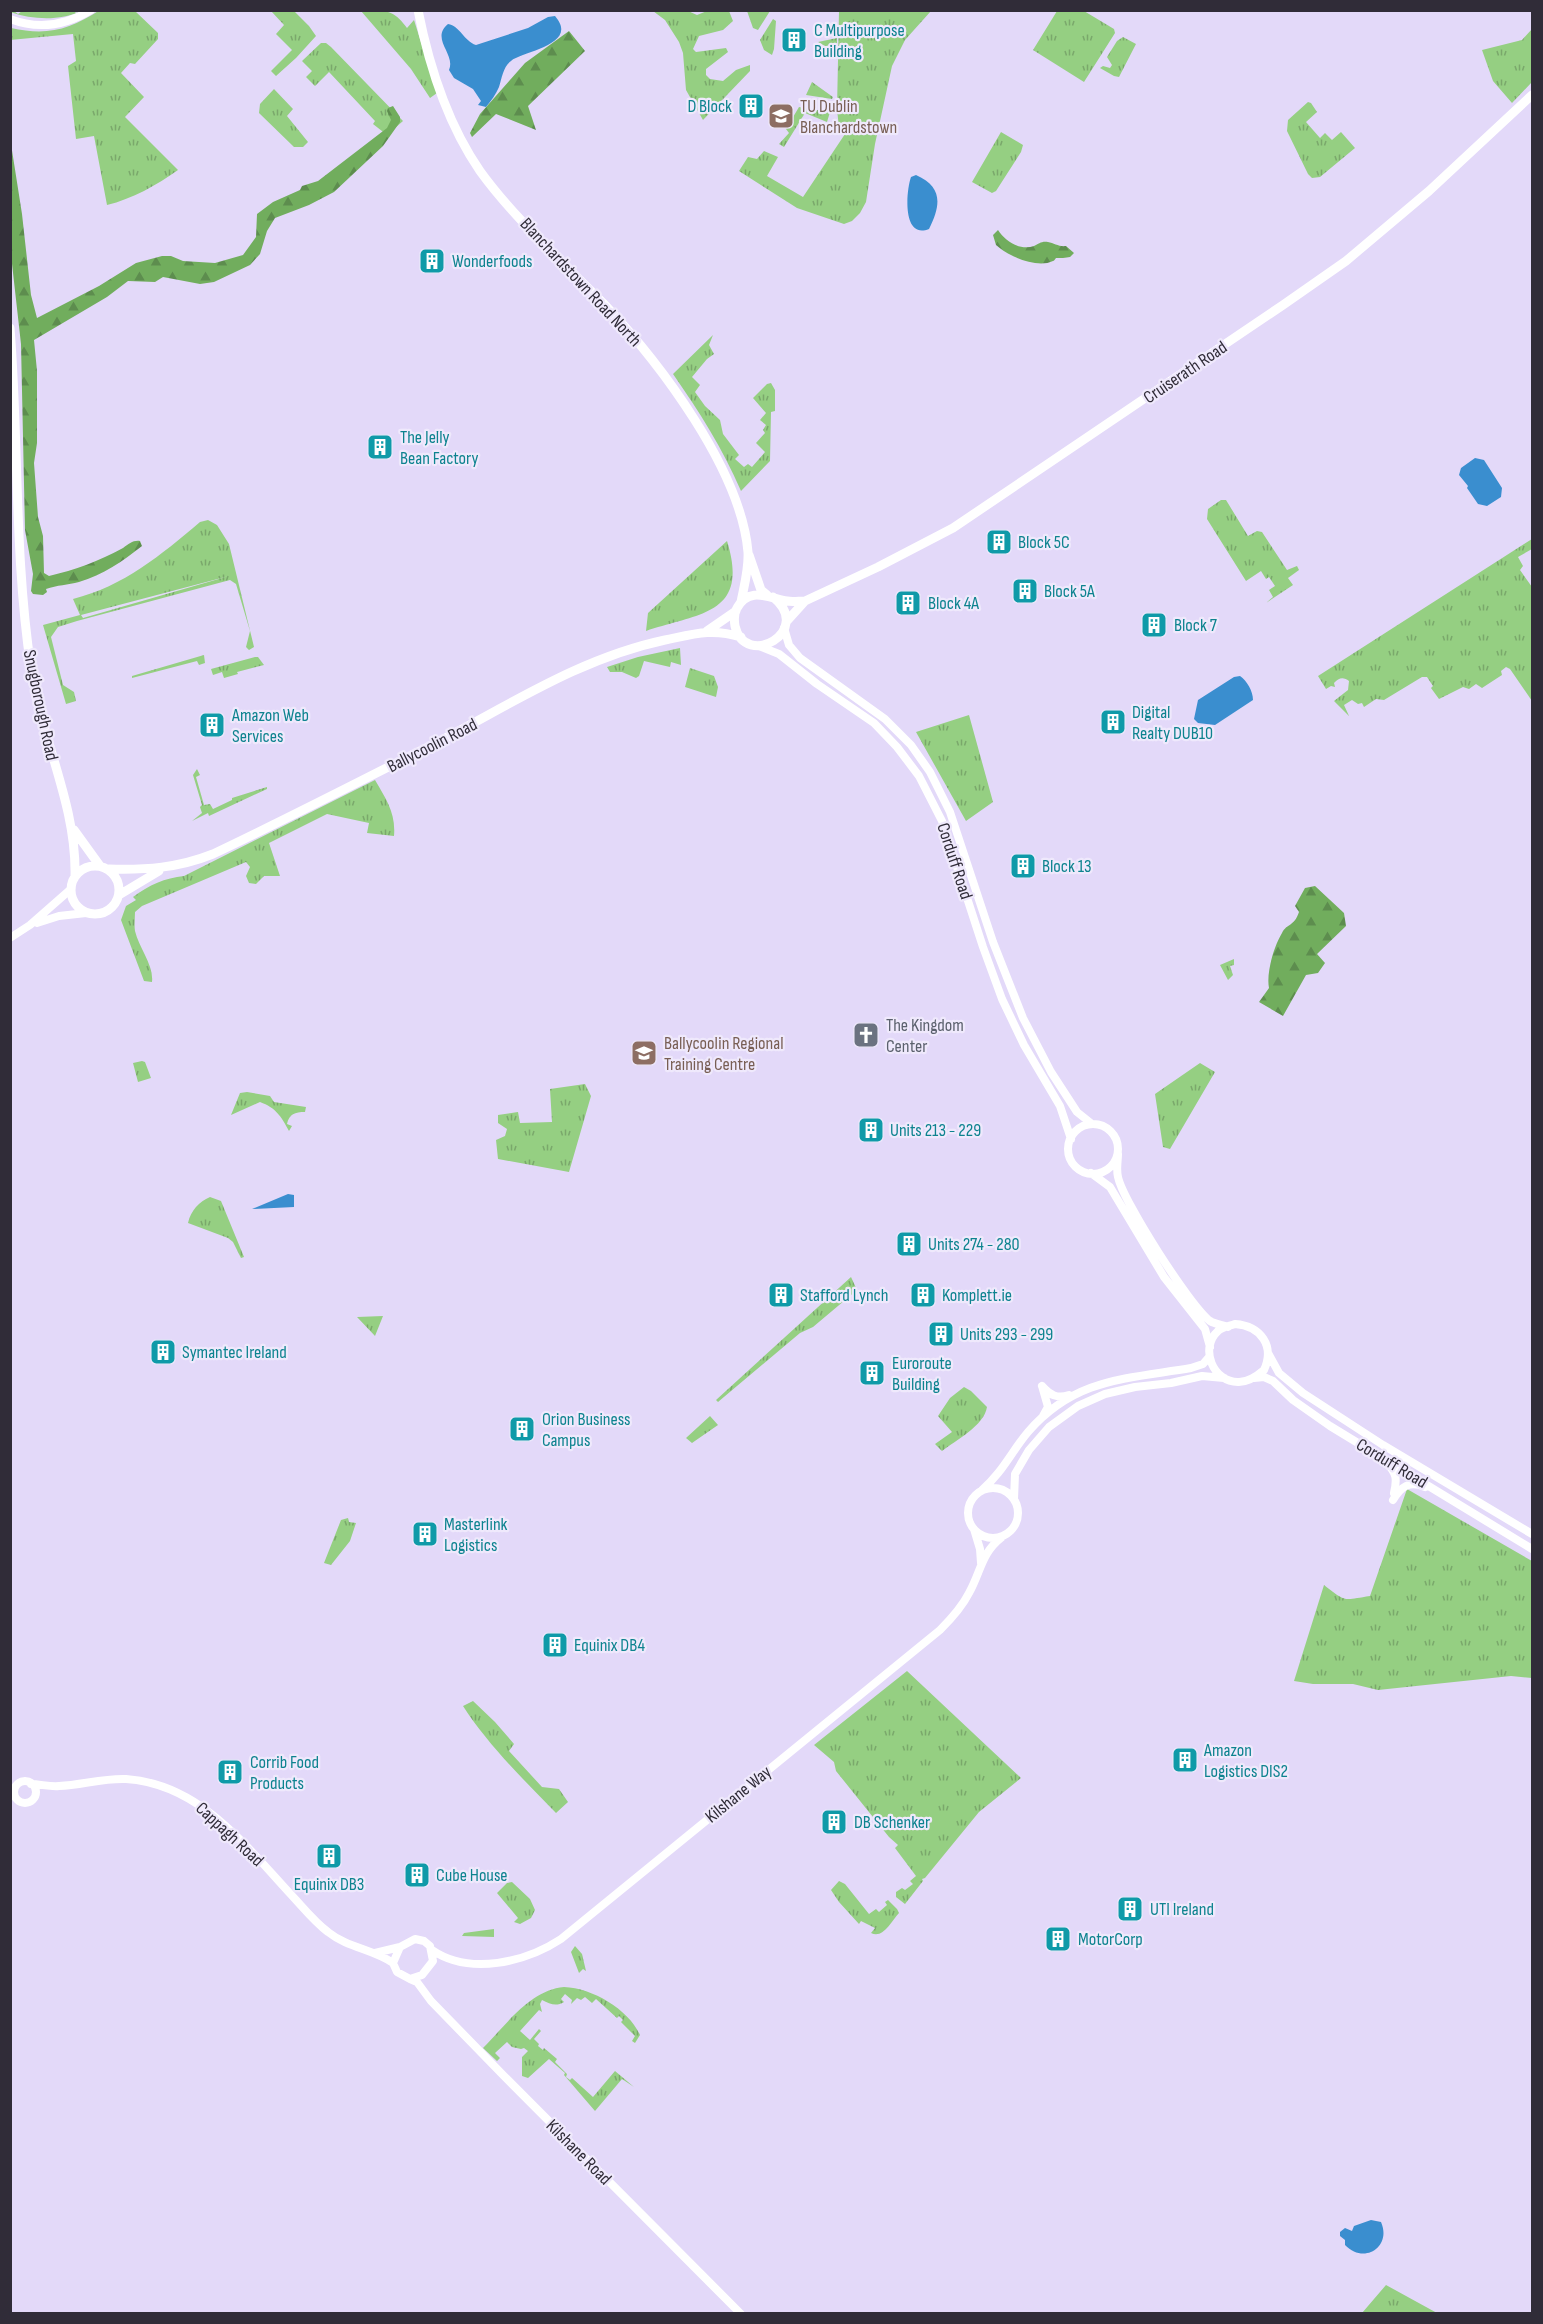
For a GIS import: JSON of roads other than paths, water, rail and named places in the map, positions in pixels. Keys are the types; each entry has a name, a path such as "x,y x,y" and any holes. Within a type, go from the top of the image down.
{"main road":[{"name":"Blanchardstown Road North","path":"418,10 430,62 440,92 469,153 499,193 628,330 701,429 718,459 736,505 748,553 761,590 770,596"},
{"name":"Cruiserath Road","path":"785,625 805,601 953,528 1346,261 1429,191 1533,95"},
{"name":"Snugborough Road","path":"10,328 18,518 28,647 31,672 47,740 73,828 75,877"},
{"name":"Blanchardstown Road North","path":"741,602 748,553"},
{"path":"770,596 783,609 785,625 776,640 759,646 752,645 741,637 735,625 736,611 741,602 756,594 770,596 789,602 805,601"},
{"name":"Ballycoolin Road","path":"707,631 736,611"},
{"name":"Ballycoolin Road","path":"104,868 161,869 195,861 221,851 472,725 567,673 635,646 707,631 741,637"},
{"name":"Snugborough Road","path":"73,828 104,868"},
{"path":"86,867 104,868 118,881 119,895 114,906 105,912 86,913 73,900 71,889 75,877 86,867"},
{"name":"Ballycoolin Road","path":"119,895 161,869"}],"street":[{"path":"10,19 31,25 57,25 69,22 91,10"},
{"name":"Corduff Road","path":"785,625 789,645 800,658 866,703 885,719 911,746 930,772 951,812 993,942 1023,1018 1051,1072 1077,1112 1092,1124"},
{"name":"Corduff Road","path":"759,646 779,654 816,684 874,723 897,747 919,776 942,821 1002,999 1028,1053 1060,1106 1071,1139"},
{"path":"10,938 30,926 71,889"},
{"path":"30,926 59,916 86,913"},
{"path":"1224,1378 1215,1370 1209,1357 1210,1347 1205,1329 1164,1277 1110,1187 1091,1173 1079,1169 1071,1160 1069,1148 1071,1139 1079,1128 1092,1124 1103,1126 1113,1133 1118,1143 1117,1168 1120,1185 1149,1236 1174,1276 1209,1320 1228,1327"},
{"path":"1091,1173 1105,1171 1118,1154"},
{"path":"1014,1499 1015,1474 1029,1450 1049,1427 1078,1406 1119,1390 1202,1376 1240,1382 1254,1378 1264,1370 1268,1353 1259,1331 1246,1324 1235,1324 1220,1329 1210,1347"},
{"name":"Corduff Road","path":"1268,1353 1279,1373 1303,1394 1383,1445 1533,1533"},
{"path":"981,1563 980,1548 968,1518 968,1510 974,1497 999,1474 1048,1407 1042,1386 1054,1396 1061,1398 1106,1381 1191,1368 1203,1364 1209,1357"},
{"name":"Corduff Road","path":"1254,1378 1264,1377 1273,1381 1312,1413 1355,1441 1533,1549"},
{"path":"1042,1417 1082,1391"},
{"path":"1355,1441 1393,1470 1397,1480 1392,1500 1401,1487 1416,1484 1474,1513"},
{"path":"974,1530 988,1538 1002,1536 1009,1533 1017,1521 1018,1507 1009,1493 998,1488 982,1490"},
{"name":"Kilshane Way","path":"430,1967 442,1961 489,1963 512,1960 538,1953 561,1939 940,1630 962,1605 971,1591 981,1563 994,1543 1002,1536"},
{"name":"Cappagh Road","path":"56,1786 25,1803 19,1801 12,1793 15,1783 25,1781 32,1784 56,1786 126,1779 169,1788 191,1799 210,1811 229,1828 326,1930 348,1945 375,1953 393,1963"},
{"path":"32,1784 35,1796"},
{"path":"375,1953 400,1947 415,1939 424,1941 432,1950 433,1961 430,1967 422,1975 410,1979 397,1972 393,1963 394,1956 400,1947"},
{"name":"Kilshane Way","path":"432,1950 441,1956 455,1960"},
{"path":"422,1975 422,1988"},
{"name":"Kilshane Road","path":"410,1979 422,1988 431,2001 508,2081 741,2313"}],"water":[{"path":"555,16 561,26 560,34 547,46 517,57 508,63 498,90 486,107 478,105 481,101 473,89 454,78 449,70 449,58 442,41 443,30 448,24 476,45 528,28 548,17"},
{"path":"916,175 931,185 937,198 936,212 929,229 920,230 910,221 907,203 909,184 911,177"},
{"path":"1475,458 1484,460 1502,488 1501,497 1487,506 1478,504 1459,475 1461,468"},
{"path":"1240,676 1249,686 1253,700 1215,725 1198,723 1194,719 1198,700 1234,677"},
{"path":"288,1194 294,1195 294,1207 252,1209"},
{"path":"1371,2220 1381,2222 1383,2239 1379,2246 1368,2253 1352,2251 1345,2245 1340,2232 1345,2228 1352,2231 1354,2226"}],"place":[{"name":"C Multipurpose Building","path":"794,40"},
{"name":"D Block","path":"751,106"},
{"name":"TU Dublin Blanchardstown","path":"781,116"},
{"name":"Wonderfoods","path":"432,261"},
{"name":"The Jelly Bean Factory","path":"380,447"},
{"name":"Block 5C","path":"999,542"},
{"name":"Block 5A","path":"1025,591"},
{"name":"Block 4A","path":"908,603"},
{"name":"Block 7","path":"1154,625"},
{"name":"Digital Realty DUB10","path":"1113,722"},
{"name":"Amazon Web Services","path":"212,725"},
{"name":"Block 13","path":"1023,866"},
{"name":"The Kingdom Center","path":"866,1035"},
{"name":"Ballycoolin Regional Training Centre","path":"644,1053"},
{"name":"Units 213 - 229","path":"871,1130"},
{"name":"Units 274 - 280","path":"909,1244"},
{"name":"Stafford Lynch","path":"781,1295"},
{"name":"Komplett.ie","path":"923,1295"},
{"name":"Units 293 - 299","path":"941,1334"},
{"name":"Symantec Ireland","path":"163,1352"},
{"name":"Euroroute Building","path":"872,1373"},
{"name":"Orion Business Campus","path":"522,1429"},
{"name":"Masterlink Logistics","path":"425,1534"},
{"name":"Equinix DB4","path":"555,1645"},
{"name":"Amazon Logistics DIS2","path":"1185,1760"},
{"name":"Corrib Food Products","path":"230,1772"},
{"name":"DB Schenker","path":"834,1822"},
{"name":"Equinix DB3","path":"329,1856"},
{"name":"Cube House","path":"417,1875"},
{"name":"UTI Ireland","path":"1130,1909"},
{"name":"MotorCorp","path":"1058,1939"}]}
